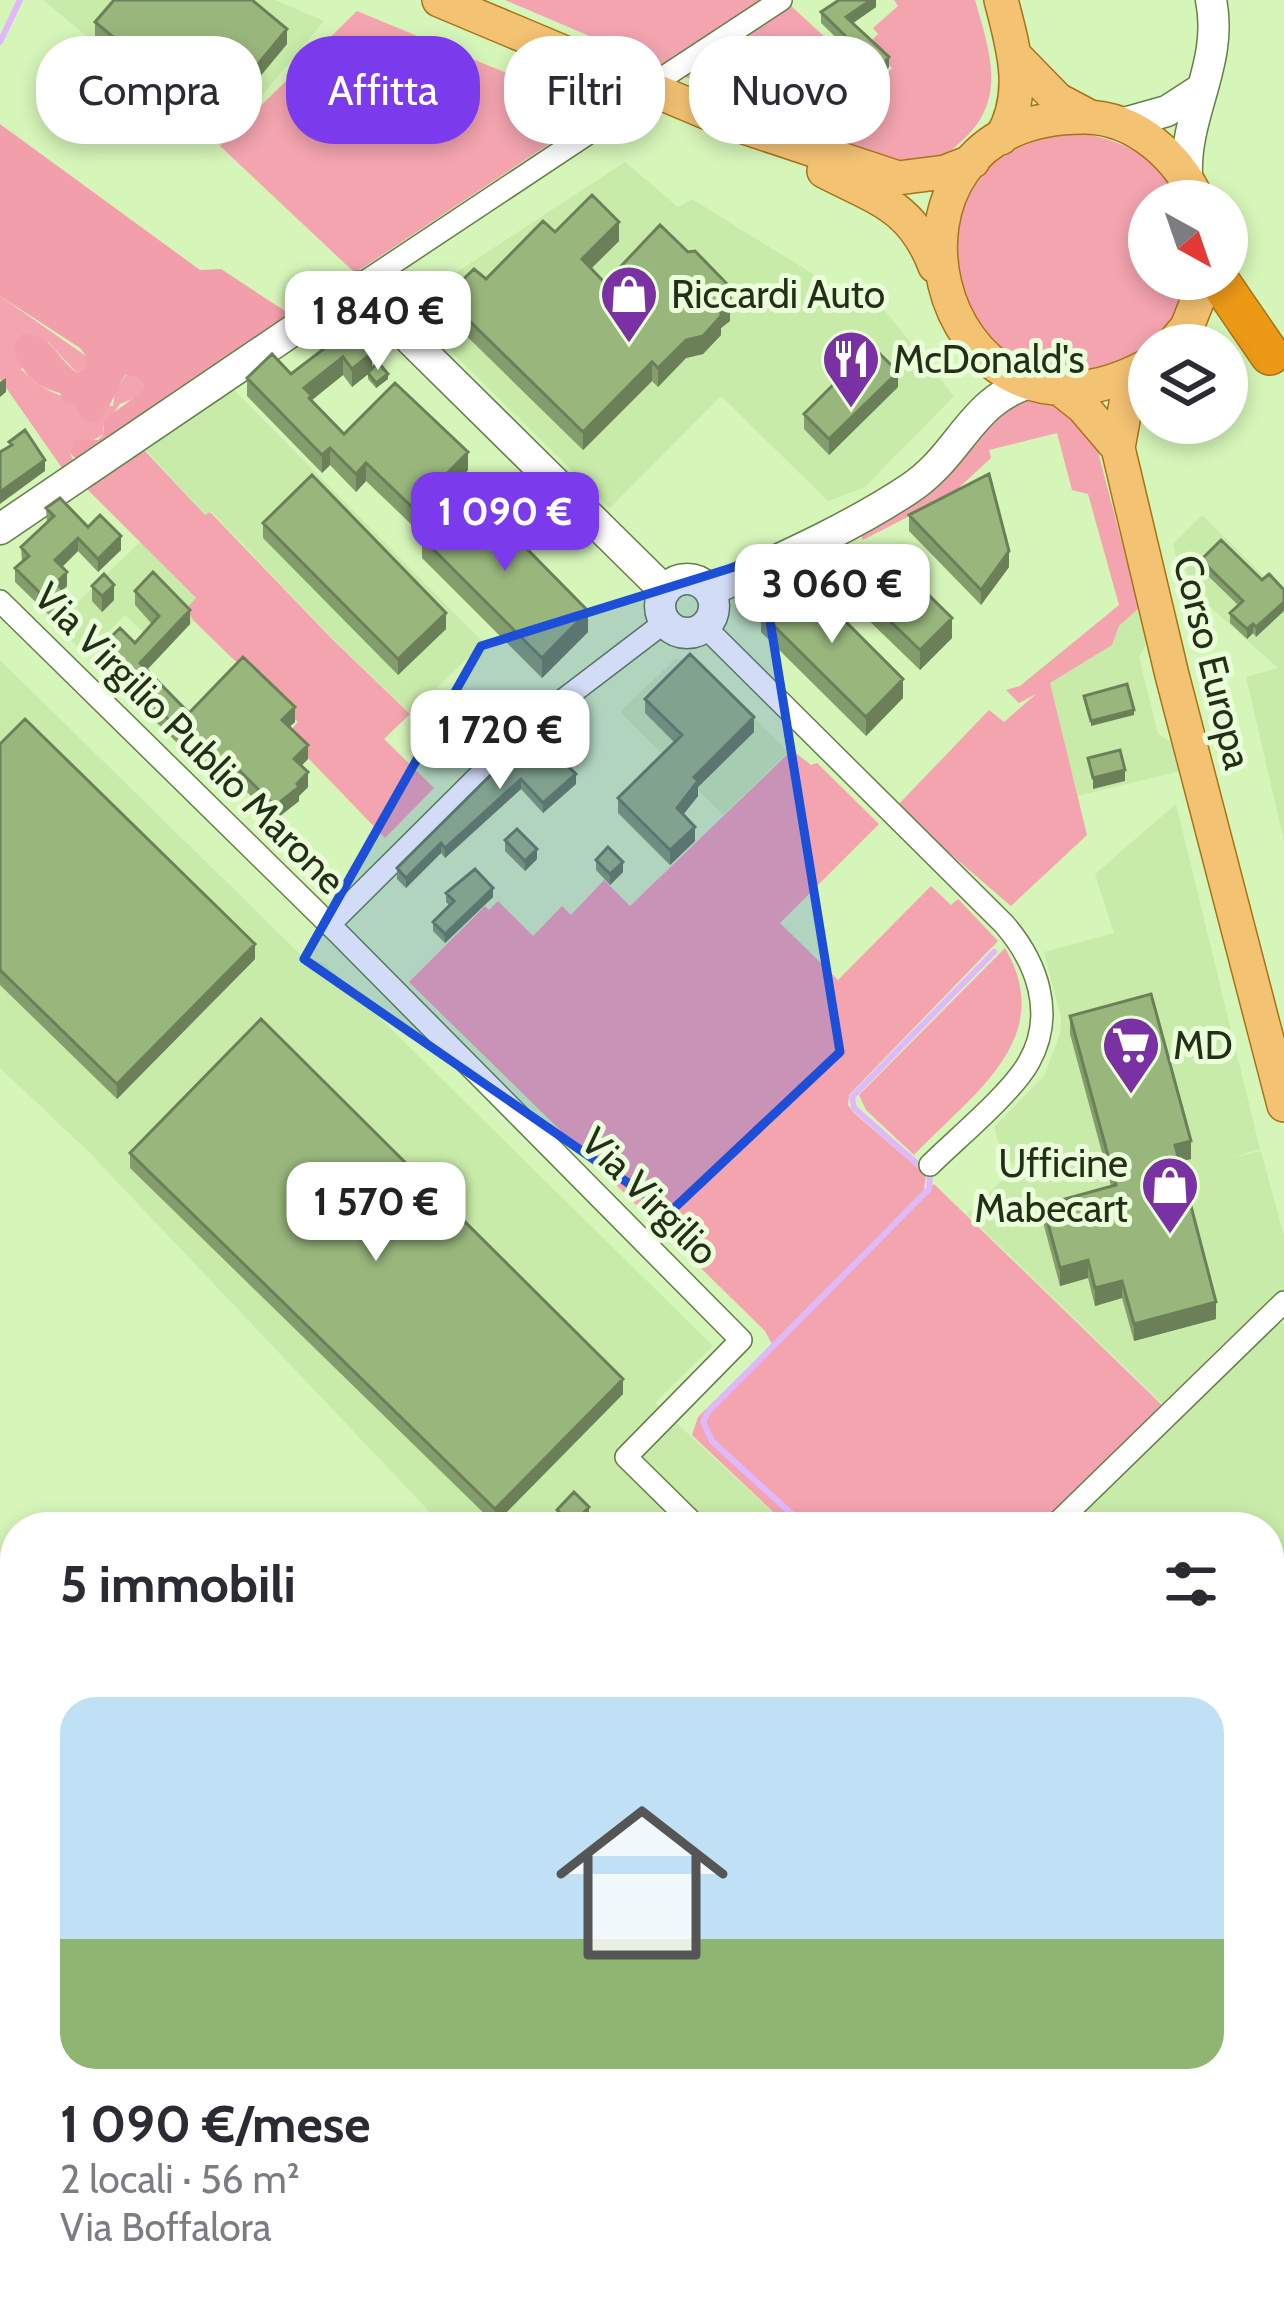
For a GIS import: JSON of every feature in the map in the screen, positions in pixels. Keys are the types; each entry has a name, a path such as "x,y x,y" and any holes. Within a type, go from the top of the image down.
{"highway":[{"path":"1233,300 1277,360"}],"main road":[{"path":"440,0 525,36"},
{"path":"1001,0 1015,56 1015,98 1001,138"},
{"path":"1015,56 1058,100 1158,145 1186,180"},
{"name":"Corso Europa","path":"1105,121 1044,120 1001,138 974,161 950,197 938,238 941,281 954,317 977,348 1003,368 1083,407 1118,448"},
{"path":"771,144 906,216 922,234 941,281"},
{"path":"795,144 898,178 945,172 974,161"},
{"name":"Corso Europa","path":"1046,385 1092,387 1128,376"},
{"name":"Corso Europa","path":"1128,397 1118,448 1284,1105"}],"street":[{"path":"665,76 781,0"},
{"path":"1192,180 1187,144 1215,45 1211,0"},
{"path":"1105,121 1167,111 1202,89"},
{"path":"0,529 572,144"},
{"path":"329,926 530,725 665,607 677,581 698,581 710,591 713,613 705,627 682,633 665,607 357,287"},
{"path":"977,348 984,368 985,404"},
{"path":"710,591 838,530 913,487 941,463 985,404 1004,392 1046,385"},
{"name":"Via Virgilio Publio Marone","path":"0,601 329,926"},
{"path":"705,627 1004,924 1024,946 1036,970 1042,1009 1029,1063 930,1165"},
{"name":"Via Virgilio","path":"329,926 741,1340 626,1456 682,1512"},
{"path":"1068,1512 1284,1302"}],"highlighted area":[{"path":"760,559 840,1052 670,1212 304,959 481,646"}],"shaded area":[{"path":"43,0 275,0 324,21 312,36 286,36 286,67 262,96 262,36 87,36"},
{"path":"505,0 766,0 710,36 689,36 689,50 665,65 665,36 589,36"},
{"path":"894,0 975,0 989,54 991,89 979,122 954,148 926,164 885,162 831,144 890,144 890,36 876,36 873,28 898,6"},
{"path":"790,5 824,36 740,36"},
{"path":"357,11 417,36 332,36"},
{"path":"480,62 504,72 504,144 549,144 355,273 220,146 262,144 262,105 286,81 286,144 480,144"},
{"path":"0,124 200,270 221,269 288,313 375,263 80,463 70,453 74,440 98,440 104,434 104,421 144,386 125,375 96,423 83,420 73,403 65,404 60,393 35,381 20,363 12,345 22,334 40,337 77,373 86,367 86,356 0,296"},
{"path":"1076,132 1124,145 1169,180 1128,180 1128,300 1182,300 1179,307 1169,324 1128,324 1128,359 1093,370 1047,369 1004,353 986,340 960,297 956,229 965,199 988,168 1003,157 1056,135"},
{"path":"625,162 678,207 692,199 842,292 859,279 954,396 865,487 828,501 721,396 610,508 405,306"},
{"path":"0,296 86,356 86,367 77,373 48,342 21,369 41,386 75,400 113,406 115,391 126,375 144,386 139,396 120,404 103,427 104,434 70,453 73,460 62,468 0,379"},
{"path":"232,388 484,643 410,713 211,511 205,515 145,449"},
{"path":"1040,396 1066,407 1097,448 1139,608 1119,626 1112,645 1050,683 1087,835 1011,906 896,807 989,710 1004,722 1036,694 1019,703 1006,690 1020,686 1119,605 1088,494 1072,490 1057,433 989,450 991,458 952,494 863,540 861,536 865,526 1013,398"},
{"path":"144,450 410,714 384,739 434,788 385,838 286,735 298,722 194,621 186,609 196,598 87,489"},
{"path":"1202,515 1284,596 1284,841 1246,677 1278,668 1208,605 1175,554 1173,544"},
{"path":"140,542 196,599 186,609 194,621 148,669 135,656 150,639 125,615 86,655 55,624"},
{"path":"1139,608 1148,641 1139,657 1158,734 1175,744 1181,771 1077,796 1050,683 1112,645 1119,626"},
{"path":"675,659 696,659 788,752 723,815 620,712"},
{"path":"0,660 304,958 324,963 713,1346 655,1403 772,1512 430,1512 88,1151 0,1068"},
{"path":"792,750 811,765 817,763 879,824 780,923 838,980 931,886 951,905 958,899 998,941 849,1095 848,1105 854,1113 926,1175 924,1190 844,1272 934,1184 1164,1407 1061,1512 773,1512 692,1435 698,1417 772,1344 765,1331 409,982 485,906 489,910 498,901 533,936 562,906 571,915 604,880 630,906"},
{"path":"1176,804 1260,1149 1231,1158 1261,1151 1284,1236 1284,1293 1165,1406 967,1214 1016,1167 1001,1151 994,1127 1044,1076 1060,1034 1061,1018 1044,952 1114,933 1095,874"},
{"path":"1005,948 1019,981 1021,1010 1015,1037 982,1087 914,1155 866,1110 859,1095"},
{"path":"1277,1322 1284,1324 1284,1512 1081,1512"}],"building":[{"path":"114,0 252,0 287,29 262,59 262,36 112,36 95,22"},
{"path":"839,0 871,0 846,17 866,36 845,36 821,12"},
{"path":"592,195 619,222 582,259 605,283 660,225 688,252 695,251 730,287 730,302 703,336 686,340 658,368 652,362 583,432 445,297 474,269 486,279 543,221 555,232"},
{"path":"337,307 372,353 352,369 343,357 304,388 309,398 344,434 395,383 468,452 413,508 366,463 356,474 330,448 322,455 247,378 272,354 291,374 338,338 323,316"},
{"path":"872,346 898,372 829,439 804,414"},
{"path":"378,362 388,374 376,383 368,373"},
{"path":"25,430 45,460 0,492 0,452"},
{"path":"989,474 1009,551 981,590 909,515"},
{"path":"312,475 446,613 398,659 263,523"},
{"path":"469,490 588,611 542,658 422,538"},
{"path":"60,498 88,527 100,515 121,536 98,559 78,538 55,560 67,572 56,583 66,593 53,606 15,568 29,556 21,547 54,516 46,508"},
{"path":"1221,540 1262,580 1269,574 1284,590 1284,602 1256,627 1247,629 1230,613 1243,601 1201,560"},
{"path":"891,558 952,618 920,650 859,591"},
{"path":"153,572 190,610 140,663 189,713 243,657 295,707 282,720 308,745 294,759 308,772 299,787 275,806 236,767 226,776 98,650 120,628 135,643 159,616 135,591"},
{"path":"104,574 114,585 102,596 92,586"},
{"path":"799,575 903,679 866,717 761,613"},
{"path":"690,654 754,717 694,777 698,781 677,808 695,827 670,850 618,798 682,735 645,699"},
{"path":"1127,684 1134,710 1091,721 1084,696"},
{"path":"25,719 255,944 117,1084 0,970 0,744"},
{"path":"539,727 558,747 553,752 576,774 543,803 521,779 445,848 441,843 406,878 397,868"},
{"path":"1120,750 1125,770 1093,778 1088,758"},
{"path":"517,829 537,849 525,861 505,840"},
{"path":"608,847 623,862 610,874 596,860"},
{"path":"475,869 493,888 445,934 433,922 454,901 446,893"},
{"path":"1151,994 1191,1141 1175,1145 1216,1302 1134,1324 1122,1281 1095,1288 1088,1260 1060,1268 1043,1205 1116,1185 1070,1016"},
{"path":"261,1019 623,1379 495,1509 130,1153"},
{"path":"574,1492 589,1507 584,1512 557,1510"}],"waterway":[{"path":"0,42 20,0"},
{"path":"790,1512 712,1441 703,1422 929,1189 930,1175 854,1108 852,1097 994,952"}],"place":[{"name":"Riccardi Auto","path":"629,345"},
{"name":"McDonald's","path":"851,410"},
{"name":"MD","path":"1131,1096"},
{"name":"Ufficine Mabecart","path":"1170,1236"}]}
